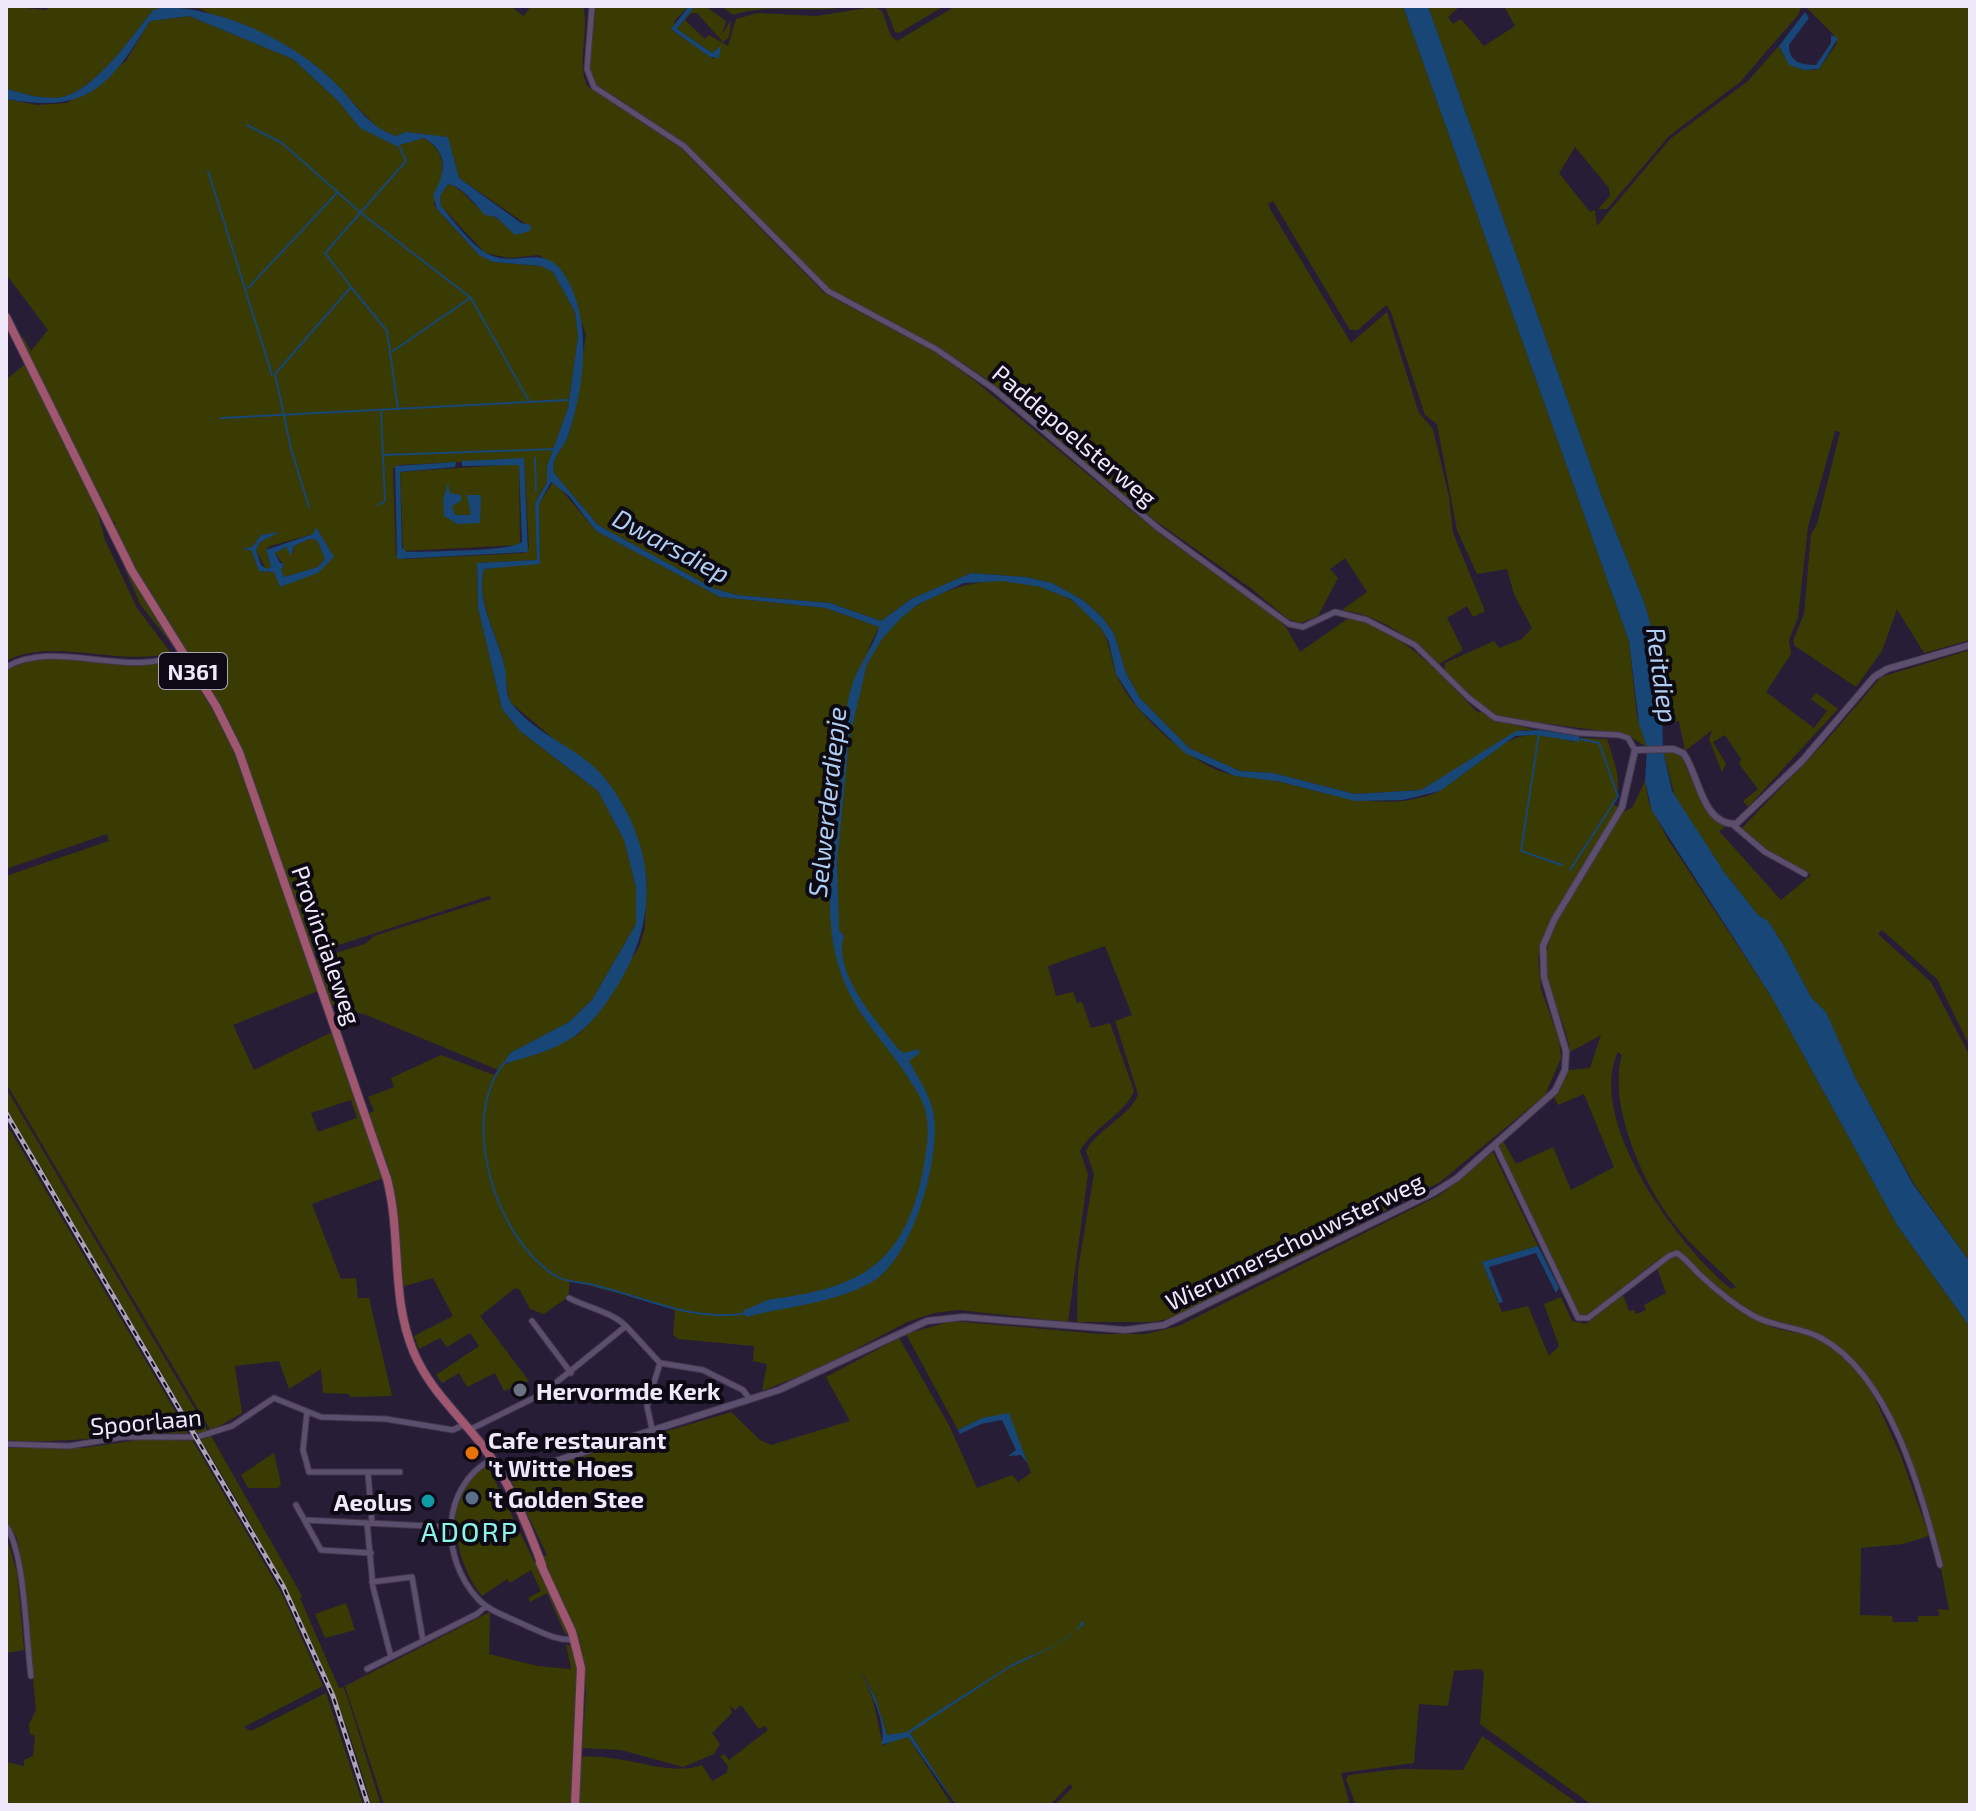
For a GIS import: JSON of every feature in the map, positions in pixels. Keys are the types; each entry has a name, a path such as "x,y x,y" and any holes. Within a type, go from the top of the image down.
{"main road":[{"name":"Provincialeweg","path":"6,317 132,571 216,706 246,770 387,1179 393,1210 399,1306 407,1336 431,1384 492,1459 574,1639 582,1687 575,1805"}],"street":[{"name":"Paddepoelsterweg","path":"592,6 587,69 594,87 684,146 828,291 936,349 983,381 1158,528 1289,624 1303,627 1335,612 1367,620 1408,640 1479,707 1495,718 1579,733 1625,737 1635,750"},
{"path":"1732,824 1744,820 1802,761 1874,677 1887,669 1970,645"},
{"path":"6,667 31,656 160,660 181,653"},
{"path":"1635,750 1676,749 1685,755 1707,804 1721,821 1732,824 1765,852 1805,874"},
{"name":"Wierumerschouwsterweg","path":"502,1478 755,1398 819,1373 912,1326 943,1318 1125,1330 1173,1322 1435,1192 1545,1101 1563,1075 1566,1045 1544,977 1543,946 1554,920 1622,807 1635,750"},
{"path":"1495,1145 1578,1318 1588,1318 1677,1253 1752,1315 1773,1326 1822,1338 1855,1363 1876,1392 1900,1444 1927,1516 1940,1565"},
{"path":"569,1298 588,1309 614,1316 660,1363 703,1370 743,1390 749,1398"},
{"path":"532,1321 571,1373"},
{"path":"466,1428 538,1396 571,1373 626,1326"},
{"path":"652,1429 647,1406 660,1363"},
{"name":"Spoorlaan","path":"6,1444 69,1446 131,1436 197,1437 232,1426 274,1398 307,1412 343,1421 386,1419 453,1430 466,1428"},
{"path":"307,1412 303,1450 309,1472 400,1472"},
{"path":"492,1459 477,1467 464,1483 449,1527 460,1568 469,1586 486,1606 544,1633 574,1639"},
{"path":"368,1473 372,1582 391,1657"},
{"path":"296,1505 326,1552 371,1553"},
{"path":"305,1520 449,1527"},
{"path":"6,1526 14,1541 20,1575 31,1676"},
{"path":"372,1582 412,1577 423,1641"},
{"path":"367,1669 486,1606"}],"shaded area":[{"path":"6,6 45,10 55,6 510,6 524,16 531,6 583,6 583,67 587,86 682,149 824,293 933,351 975,381 1161,535 1264,608 1286,627 1300,652 1350,617 1376,627 1410,647 1478,713 1481,711 1498,721 1535,730 1522,730 1421,790 1355,794 1273,773 1240,771 1189,748 1140,698 1126,673 1114,633 1101,616 1083,600 1052,583 1026,577 971,573 911,599 881,621 830,603 736,595 713,588 598,525 554,473 554,462 567,439 572,422 586,334 562,271 539,255 509,258 485,253 441,206 440,196 448,184 459,189 483,211 512,228 514,234 526,224 459,178 448,138 416,133 396,136 379,129 314,64 198,8 153,10 91,82 66,96 43,97 6,89"},
{"path":"595,6 689,6 675,20 673,31 714,59 718,48 712,53 677,29 695,6 705,6 726,21 722,35 731,20 729,37 723,42 697,13 691,13 685,20 705,39 709,35 728,46 736,19 758,13 816,16 874,7 882,11 891,36 897,41 956,6 1403,6 1629,641 1637,716 1647,747 1625,734 1497,717 1444,671 1445,663 1494,641 1499,648 1522,639 1532,628 1514,594 1507,569 1477,574 1457,530 1437,424 1425,415 1391,312 1386,305 1358,330 1350,330 1273,201 1268,204 1270,209 1351,343 1387,312 1419,413 1433,429 1449,497 1453,533 1485,611 1473,617 1467,606 1447,618 1463,650 1439,664 1395,630 1369,617 1342,610 1367,592 1345,558 1330,569 1338,578 1318,616 1300,623 1288,619 1252,589 1153,519 984,377 937,346 828,288 678,138 593,82 589,69"},
{"path":"721,6 850,6 761,9 733,15"},
{"path":"885,6 944,6 899,33 895,32"},
{"path":"1428,6 1460,6 1448,17 1453,24 1461,19 1484,46 1515,26 1504,6 1802,6 1798,15 1740,82 1669,136 1607,209 1598,209 1610,196 1609,188 1575,147 1559,173 1590,212 1595,210 1597,226 1670,139 1748,81 1779,46 1794,66 1806,70 1819,69 1837,43 1833,34 1805,6 1970,6 1970,640 1924,653 1897,609 1882,651 1856,687 1795,646 1793,641 1804,614 1811,534 1817,524 1840,432 1835,431 1808,527 1798,617 1789,640 1791,654 1766,692 1814,728 1827,711 1811,699 1816,693 1838,709 1748,807 1743,801 1758,789 1739,764 1741,759 1725,735 1713,742 1726,764 1722,772 1709,739 1712,730 1685,751 1679,721 1662,722 1661,659 1644,602 1603,500"},
{"path":"189,16 293,59 338,101 360,128 401,144 424,138 433,145 442,160 442,176 434,204 437,209 466,241 493,262 541,266 553,272 575,312 578,336 568,408 547,466 547,482 537,499 537,560 477,563 478,608 502,709 520,731 598,791 624,840 636,887 636,924 592,1000 569,1022 510,1053 506,1065 516,1057 547,1050 579,1034 594,1018 639,947 645,928 647,878 612,788 510,702 502,658 485,607 484,569 540,563 539,503 554,481 596,531 720,597 826,608 879,627 866,653 887,629 912,609 941,593 972,584 1003,581 1034,585 1064,596 1091,616 1102,629 1117,676 1146,717 1189,754 1217,770 1232,774 1269,779 1352,799 1391,802 1437,792 1496,749 1520,737 1551,736 1573,742 1579,738 1607,739 1618,780 1613,804 1618,807 1543,937 1538,957 1541,989 1559,1040 1561,1058 1545,1095 1440,1182 1216,1298 1172,1318 1152,1322 1077,1322 1078,1269 1094,1174 1086,1151 1129,1109 1138,1094 1115,1021 1132,1015 1105,946 1048,966 1056,996 1073,992 1077,1003 1082,1002 1091,1028 1110,1023 1134,1091 1123,1107 1092,1135 1080,1151 1088,1174 1068,1322 959,1310 934,1313 907,1322 820,1368 762,1391 767,1364 753,1361 754,1346 678,1339 673,1335 675,1312 672,1308 570,1280 568,1297 544,1314 530,1309 520,1290 515,1288 480,1316 529,1381 504,1391 495,1373 467,1387 459,1373 442,1383 436,1375 479,1346 470,1333 447,1347 440,1338 419,1349 414,1336 453,1316 433,1278 401,1287 397,1206 369,1113 374,1111 368,1097 394,1087 391,1078 441,1055 494,1075 498,1070 366,1015 330,1005 313,960 365,944 374,936 491,899 489,896 311,954 247,766 113,527 116,522 110,522 25,350 22,335 31,351 48,330 6,274 6,99 37,105 67,103 126,61 150,21","holes":["524,459 529,548 525,553 406,559 396,555 393,469 399,465","276,533 260,542 256,550 266,569 271,568 266,550 270,546 313,534 331,557 318,573 280,582 274,572 259,571 251,550 242,549 252,547 261,535"]},
{"path":"25,364 96,506 105,540 137,608 171,653 130,657 44,651 6,661 6,380"},
{"path":"519,464 520,545 403,551 400,472"},
{"path":"108,529 177,651 140,604"},
{"path":"309,539 317,540 325,559 318,567 284,577 281,570 284,565 275,553 286,547 292,555 294,546"},
{"path":"1970,650 1970,1047 1937,979 1882,930 1878,934 1931,982 1970,1056 1970,1262 1914,1184 1855,1077 1826,1013 1811,997 1784,946 1768,921 1758,915 1724,872 1675,797 1663,750 1680,754 1705,808 1725,827 1719,831 1781,900 1811,875 1768,851 1741,829 1826,741 1881,677"},
{"path":"35,658 156,663 183,661 229,738 318,991 233,1025 254,1070 332,1032 383,1178 312,1204 341,1279 356,1278 358,1298 369,1298 392,1396 350,1397 349,1394 323,1393 321,1369 289,1389 279,1361 235,1366 242,1413 211,1431 6,1083 6,876 109,841 107,834 6,869 6,670","holes":["351,1100 357,1118 318,1132 311,1113"]},
{"path":"1645,781 1649,803 1667,838 1771,996 1897,1225 1970,1327 1970,1805 1592,1805 1480,1724 1484,1673 1481,1669 1454,1671 1448,1706 1419,1704 1414,1763 1341,1773 1350,1805 1055,1805 1073,1787 1070,1784 1050,1805 956,1805 910,1733 887,1735 876,1699 861,1671 873,1700 883,1746 899,1737 908,1737 952,1805 578,1805 581,1757 613,1758 674,1769 702,1765 712,1781 727,1773 728,1766 720,1756 724,1754 729,1760 768,1730 765,1726 759,1729 741,1705 735,1710 730,1706 732,1713 712,1733 720,1744 714,1754 683,1767 621,1750 582,1748 586,1693 582,1656 569,1616 542,1557 547,1555 510,1478 731,1412 760,1440 771,1445 850,1421 826,1377 899,1338 949,1425 977,1488 1012,1475 1018,1482 1031,1473 1009,1414 982,1418 958,1430 906,1334 952,1321 1101,1334 1146,1334 1179,1326 1440,1195 1493,1152 1538,1246 1482,1262 1502,1312 1528,1306 1549,1356 1559,1346 1544,1304 1561,1297 1572,1321 1586,1324 1623,1295 1629,1311 1634,1310 1636,1314 1646,1310 1644,1305 1666,1293 1657,1268 1676,1255 1733,1306 1774,1328 1819,1338 1864,1375 1901,1456 1929,1536 1903,1544 1861,1548 1860,1615 1892,1616 1893,1622 1918,1622 1918,1616 1939,1616 1938,1609 1949,1610 1938,1553 1904,1452 1867,1374 1821,1336 1765,1321 1728,1298 1679,1253 1660,1258 1585,1317 1579,1317 1497,1148 1503,1141 1516,1164 1553,1147 1571,1190 1614,1167 1584,1094 1558,1105 1554,1097 1569,1070 1590,1068 1601,1035 1570,1052 1549,985 1547,956 1551,935 1571,891 1621,813 1632,808","holes":["1618,1052 1622,1055 1620,1097 1631,1144 1641,1168 1676,1226 1736,1287 1731,1289 1687,1244 1643,1181 1626,1146 1615,1112 1611,1080"]},
{"path":"6,1088 209,1433 198,1435 6,1108"},
{"path":"6,1123 188,1433 52,1441 6,1440"},
{"path":"211,1436 302,1596 300,1598 339,1688 343,1687 347,1696 381,1805 371,1805 340,1708 300,1616 201,1440"},
{"path":"145,1439 193,1441 282,1594 323,1686 244,1727 251,1731 326,1693 363,1805 6,1805 6,1762 24,1766 24,1760 33,1756 35,1736 30,1734 29,1724 36,1710 22,1563 17,1538 6,1520 6,1448 83,1448"},
{"path":"274,1453 281,1484 278,1488 248,1488 241,1475"},
{"path":"487,1464 534,1561 537,1560 569,1632 565,1634 547,1593 530,1602 528,1598 541,1591 531,1570 510,1583 507,1579 482,1596 464,1565 456,1527 457,1508 462,1490 472,1475"},
{"path":"6,1534 17,1573 24,1650 6,1653"},
{"path":"346,1603 355,1630 325,1638 315,1614"},
{"path":"490,1612 489,1654 538,1666 571,1669 566,1644 573,1647 578,1677 571,1805 384,1805 345,1686"},
{"path":"1482,1736 1580,1805 1356,1805 1346,1779 1349,1775 1399,1769 1463,1770"}],"water":[{"path":"689,6 695,6 677,29 712,53 721,46 719,58 710,57 671,29"},
{"path":"1403,6 1428,6 1603,500 1644,602 1661,659 1663,750 1672,791 1724,872 1758,915 1768,921 1811,997 1826,1012 1855,1077 1913,1184 1970,1262 1970,1327 1897,1225 1771,996 1652,811 1645,781 1647,747 1639,724 1629,641"},
{"path":"165,7 213,14 283,43 324,72 366,117 387,132 396,136 406,132 448,137 459,178 521,223 531,225 530,231 515,235 496,217 485,215 464,192 448,184 440,196 441,206 488,254 508,259 545,258 553,262 571,288 578,307 583,351 579,395 568,436 555,458 554,473 598,525 713,588 736,595 830,603 881,621 911,599 971,573 1026,577 1052,583 1083,600 1101,616 1114,633 1126,673 1140,698 1189,748 1240,771 1273,773 1355,794 1421,790 1516,731 1540,730 1579,736 1579,742 1537,735 1515,736 1440,791 1403,800 1355,801 1277,781 1235,776 1185,753 1138,708 1116,674 1109,642 1101,628 1071,599 1040,587 1003,581 964,583 917,605 882,639 867,664 849,740 837,862 839,930 844,936 842,950 851,981 869,1012 899,1050 904,1053 918,1049 920,1053 909,1061 933,1110 935,1136 927,1183 920,1208 899,1254 870,1283 825,1300 746,1317 744,1310 765,1301 830,1287 874,1266 891,1249 904,1228 923,1170 928,1134 924,1107 909,1078 847,989 833,942 831,922 831,863 847,707 853,682 879,627 826,608 720,597 596,531 569,496 551,482 539,504 540,564 484,569 485,607 502,657 512,704 534,726 599,772 625,809 644,859 646,909 631,960 614,991 591,1022 563,1043 503,1064 510,1053 569,1022 592,1000 636,924 636,887 624,840 598,791 520,731 502,709 478,608 477,563 537,560 535,503 547,482 547,466 568,408 578,336 575,312 553,272 541,266 493,262 479,255 437,209 433,195 443,164 432,144 424,138 396,146 360,128 338,101 293,59 189,16 150,21 108,79 77,98 34,103 6,99 6,89 51,98 78,90 91,82 114,59 153,10"},
{"path":"1805,12 1809,18 1789,45 1794,59 1816,65 1831,43 1831,35 1838,38 1819,69 1804,70 1789,65 1779,46"},
{"path":"524,458 528,552 397,559 395,466 456,462 455,467 400,472 402,548 407,552 486,549 522,542 519,465 462,466 462,461"},
{"path":"448,483 450,493 461,495 461,501 452,506 455,515 471,515 467,495 481,495 480,523 457,524 444,516 443,500"},
{"path":"316,527 334,557 318,573 280,587 274,572 259,571 251,550 241,549 252,547 261,535 280,532 260,542 256,550 261,565 267,569 271,567 266,550 313,534","holes":["309,539 317,540 325,559 318,567 284,577 281,570 284,564 280,563 275,553 286,547 291,556 294,546"]},
{"path":"1538,1246 1559,1288 1556,1293 1536,1253 1489,1267 1503,1302 1499,1303 1482,1262"},
{"path":"1009,1413 1028,1464 1021,1455 1008,1456 1016,1450 1002,1420 981,1424 960,1434 958,1430 982,1418"},
{"path":"1056,1644 1009,1668 910,1733 956,1805 908,1737 881,1745 880,1718 860,1671 876,1699 887,1735 907,1732 1012,1664"}],"waterway":[{"path":"247,125 282,143 361,213 471,298 529,401"},
{"path":"351,287 325,253 406,161 399,146"},
{"path":"208,171 272,375"},
{"path":"248,288 337,193"},
{"path":"309,507 291,449 275,374 351,287 387,331 398,409"},
{"path":"393,351 470,298"},
{"path":"221,418 568,400"},
{"path":"378,505 385,501 381,411"},
{"path":"384,455 555,449"},
{"path":"535,458 536,491"},
{"path":"1539,733 1521,851 1562,865"},
{"path":"1570,870 1618,796 1599,743 1580,739"},
{"name":"Selwerderdiepje","path":"504,1063 491,1087 484,1115 484,1146 490,1177 501,1208 516,1235 535,1259 560,1278 671,1308 708,1315 747,1313"}],"railway":[{"path":"6,1113 283,1586 333,1696 368,1805"}],"place":[{"name":"Hervormde Kerk","path":"520,1390"},
{"name":"Cafe restaurant 't Witte Hoes","path":"472,1453"},
{"name":"'t Golden Stee","path":"472,1498"},
{"name":"Aeolus","path":"428,1501"}],"district":[{"name":"ADORP","path":"470,1531"}],"water label":[{"name":"Dwarsdiep","path":"672,545"},
{"name":"Reitdiep","path":"1663,675"}]}
